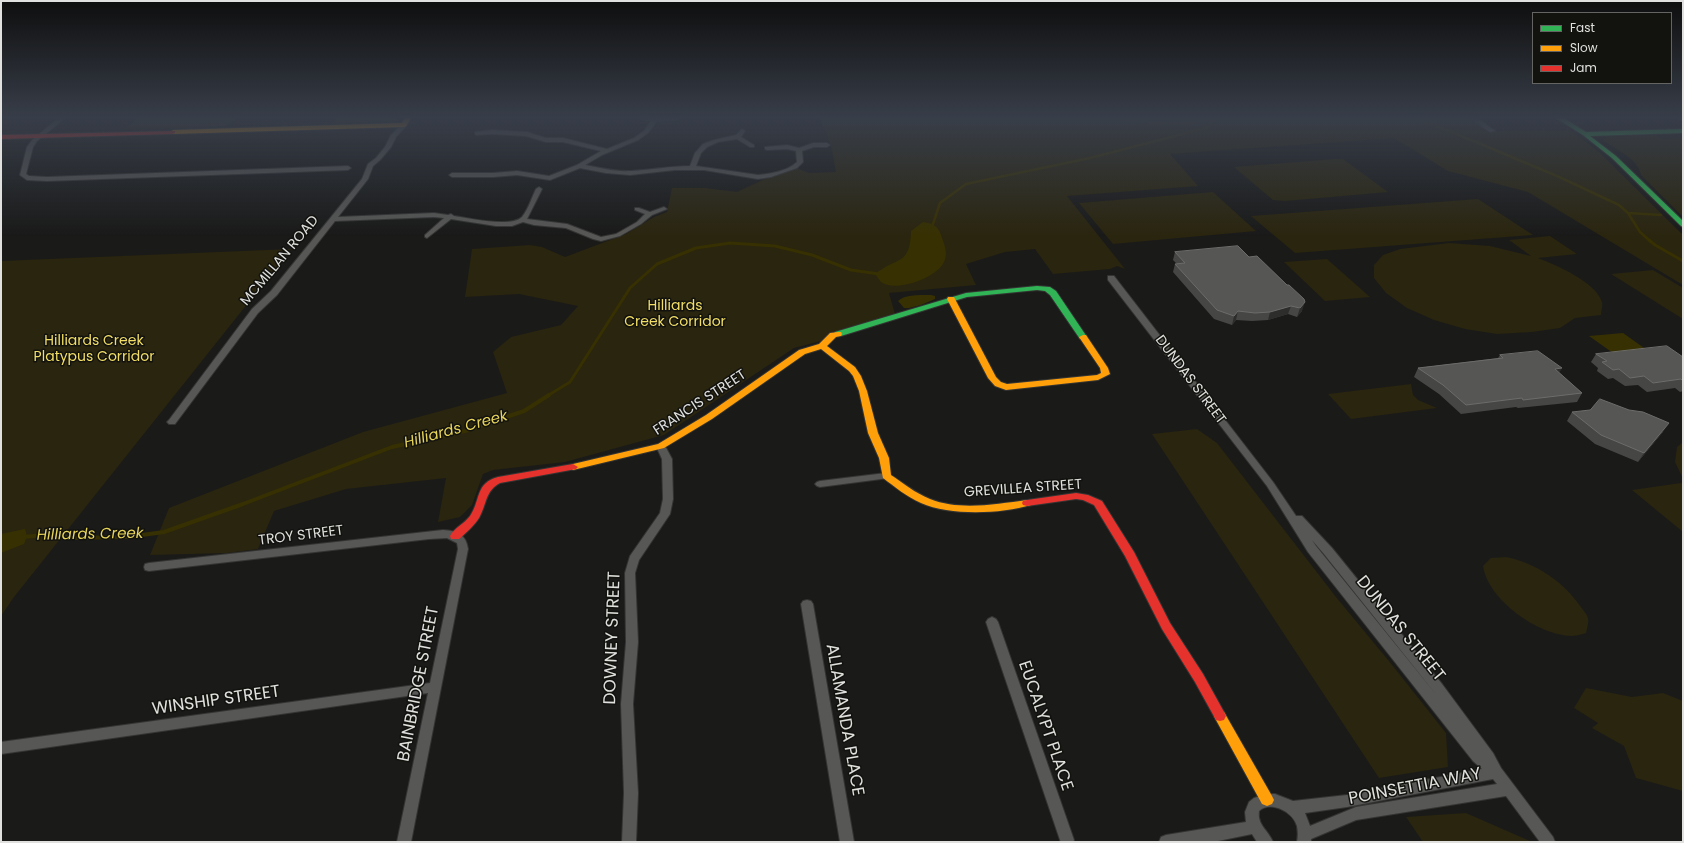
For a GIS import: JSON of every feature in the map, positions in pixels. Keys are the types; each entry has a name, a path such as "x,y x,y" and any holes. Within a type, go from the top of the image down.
{"street":[{"path":"27,157 23,175 27,178 348,168"},
{"name":"MCMILLAN ROAD","path":"172,422 255,312 268,301 365,178 370,165 379,157"},
{"path":"452,175 493,175 516,173 550,178 595,157"},
{"path":"692,168 696,157"},
{"path":"579,166 606,171 630,173 692,168 753,177 764,177 798,165 800,162 800,157"},
{"path":"1615,157 1624,168 1683,225"},
{"path":"333,219 428,215 450,216 496,224 512,224 523,220 527,216 539,189"},
{"path":"637,209 650,214"},
{"path":"523,220 534,224 567,226 595,238 601,239 618,235 632,228 650,214 664,209"},
{"path":"427,236 450,216"},
{"name":"DUNDAS STREET","path":"1111,278 1283,503 1328,551 1438,688 1488,757 1508,789 1548,842"},
{"name":"FRANCIS STREET","path":"456,536 475,517 482,504 484,488 488,483 598,462 661,446 709,416 802,352 822,346 833,335 901,316 951,299 966,295 1038,288 1047,289 1053,293 1104,368 1106,374 1098,377 1006,387 998,384 992,378 951,299"},
{"path":"820,484 886,476 884,458 873,433 858,376 852,369 822,346"},
{"name":"DOWNEY STREET","path":"629,842 631,793 627,704 632,642 630,573 634,559 665,514 668,499 667,459 661,446"},
{"name":"GREVILLEA STREET","path":"886,476 919,497 944,507 978,508 1076,496 1085,497 1098,503 1130,555 1166,626 1199,678 1267,800"},
{"name":"TROY STREET","path":"149,567 429,535 449,534 456,536"},
{"name":"BAINBRIDGE STREET","path":"404,842 463,549 462,541 456,536"},
{"name":"ALLAMANDA PLACE","path":"807,604 847,842"},
{"name":"EUCALYPT PLACE","path":"992,622 1067,841"},
{"name":"WINSHIP STREET","path":"1,748 435,687"},
{"name":"POINSETTIA WAY","path":"1292,808 1347,801 1496,772"},
{"name":"POINSETTIA WAY","path":"1305,838 1356,814 1508,789"},
{"path":"1266,842 1254,827 1251,819 1252,810 1257,804 1267,800 1283,803 1292,808 1302,820 1305,838"},
{"path":"1166,842 1235,832 1254,827"}],"green space":[{"name":"Hilliards Creek Corridor","path":"833,157 1173,157 1198,186 1067,196 1125,269 1117,266 1110,269 1053,274 1035,249 1005,252 966,264 976,285 889,293 895,314 832,332 821,341 794,348 664,435 565,462 493,470 483,474 472,505 460,517 438,522 446,478 346,489 274,511 258,549 227,553 150,555 169,508 363,432 507,393 493,352 511,337 561,325 578,306 519,294 465,297 472,249 530,245 542,247 565,257 626,234 654,217 667,212 672,188 705,188 737,192 765,179 796,168 809,173 836,172"},
{"name":"Hilliards Creek Corridor","path":"1426,157 1604,157 1683,235 1683,285 1528,192 1448,171"},
{"path":"1628,157 1683,157 1683,217 1641,175 1636,164"},
{"path":"1343,159 1388,192 1285,201 1273,200 1234,167"},
{"path":"1213,192 1256,231 1113,244 1079,203"},
{"path":"1478,199 1533,235 1295,253 1251,216"},
{"path":"1550,236 1577,254 1538,258 1574,275 1592,288 1602,302 1601,315 1575,318 1560,328 1532,332 1497,334 1465,329 1434,320 1407,308 1386,293 1374,278 1374,265 1383,255 1400,249 1449,243 1490,246 1531,256 1509,240"},
{"name":"Hilliards Creek Platypus Corridor","path":"291,249 14,597 1,616 1,261"},
{"path":"1327,259 1370,297 1325,301 1284,262"},
{"path":"1653,270 1683,288 1683,319 1611,274"},
{"path":"1411,384 1413,395 1418,400 1437,408 1351,419 1328,394"},
{"path":"1197,429 1217,443 1336,597 1446,733 1448,767 1379,778 1152,434"},
{"path":"1683,442 1683,479 1675,462 1677,447"},
{"path":"1681,483 1683,485 1683,532 1632,490"},
{"path":"1506,557 1538,569 1566,589 1585,612 1588,621 1586,633 1571,636 1558,634 1544,629 1516,613 1504,603 1494,591 1487,579 1483,566 1491,558"},
{"path":"1586,688 1632,697 1663,693 1683,701 1683,791 1636,778 1624,746 1592,728 1598,723 1574,708"},
{"path":"1466,813 1531,842 1423,842 1406,817"}],"shaded area":[{"path":"923,222 936,227 944,244 946,256 940,268 925,278 905,285 887,285 881,282 875,274 901,259 905,255 910,242 911,231"},
{"path":"909,296 935,296 935,299 909,308 904,308 898,301"},
{"path":"1623,333 1647,350 1613,353 1589,336"},
{"path":"25,529 27,536 24,544 1,553 1,534"}],"building":[{"path":"1238,246 1249,257 1257,256 1304,299 1305,302 1300,308 1291,306 1270,312 1255,313 1238,311 1234,316 1217,310 1175,264 1185,263 1175,252"},
{"path":"1667,346 1683,357 1683,381 1681,379 1653,383 1644,376 1630,378 1619,369 1613,370 1602,362 1607,361 1596,354"},
{"path":"1538,351 1562,368 1555,369 1582,393 1523,400 1522,398 1466,405 1443,385 1418,368 1503,358 1500,355"},
{"path":"1600,399 1629,410 1643,412 1669,423 1644,453 1601,435 1572,412 1590,410"}],"waterway":[{"name":"Hilliards Creek","path":"932,227 940,203 966,184 1093,157"},
{"name":"Hilliards Creek","path":"1512,157 1619,205 1628,213"},
{"path":"1628,213 1661,215"},
{"name":"Hilliards Creek","path":"1628,213 1640,232 1650,241"},
{"name":"Hilliards Creek","path":"1649,240 1683,261"},
{"name":"Hilliards Creek","path":"547,396 570,382 630,288 657,264 696,248 730,243 775,246 812,255 851,270 879,274"},
{"name":"Hilliards Creek","path":"23,537 55,534 72,538 127,537 164,532 243,504 392,447 465,431 524,411 549,395"}],"traffic: fast":[{"path":"1614,157 1683,225"},
{"path":"838,334 966,295 1037,288 1047,289 1053,293 1083,337"}],"traffic: slow":[{"path":"951,299 992,378 998,384 1006,387 1098,377 1106,374 1104,368 1083,337"},
{"path":"573,467 661,446 709,417 802,352 822,346 833,335 838,334"},
{"path":"822,346 852,369 857,376 863,391 873,433 884,458 886,476 919,498 943,506 954,508 979,508 1027,503"},
{"path":"1220,716 1267,800"}],"traffic: jam":[{"path":"455,536 473,519 487,487 492,483 498,480 573,467"},
{"path":"1027,503 1076,496 1085,497 1098,503 1130,555 1166,626 1199,678 1220,716"}]}
